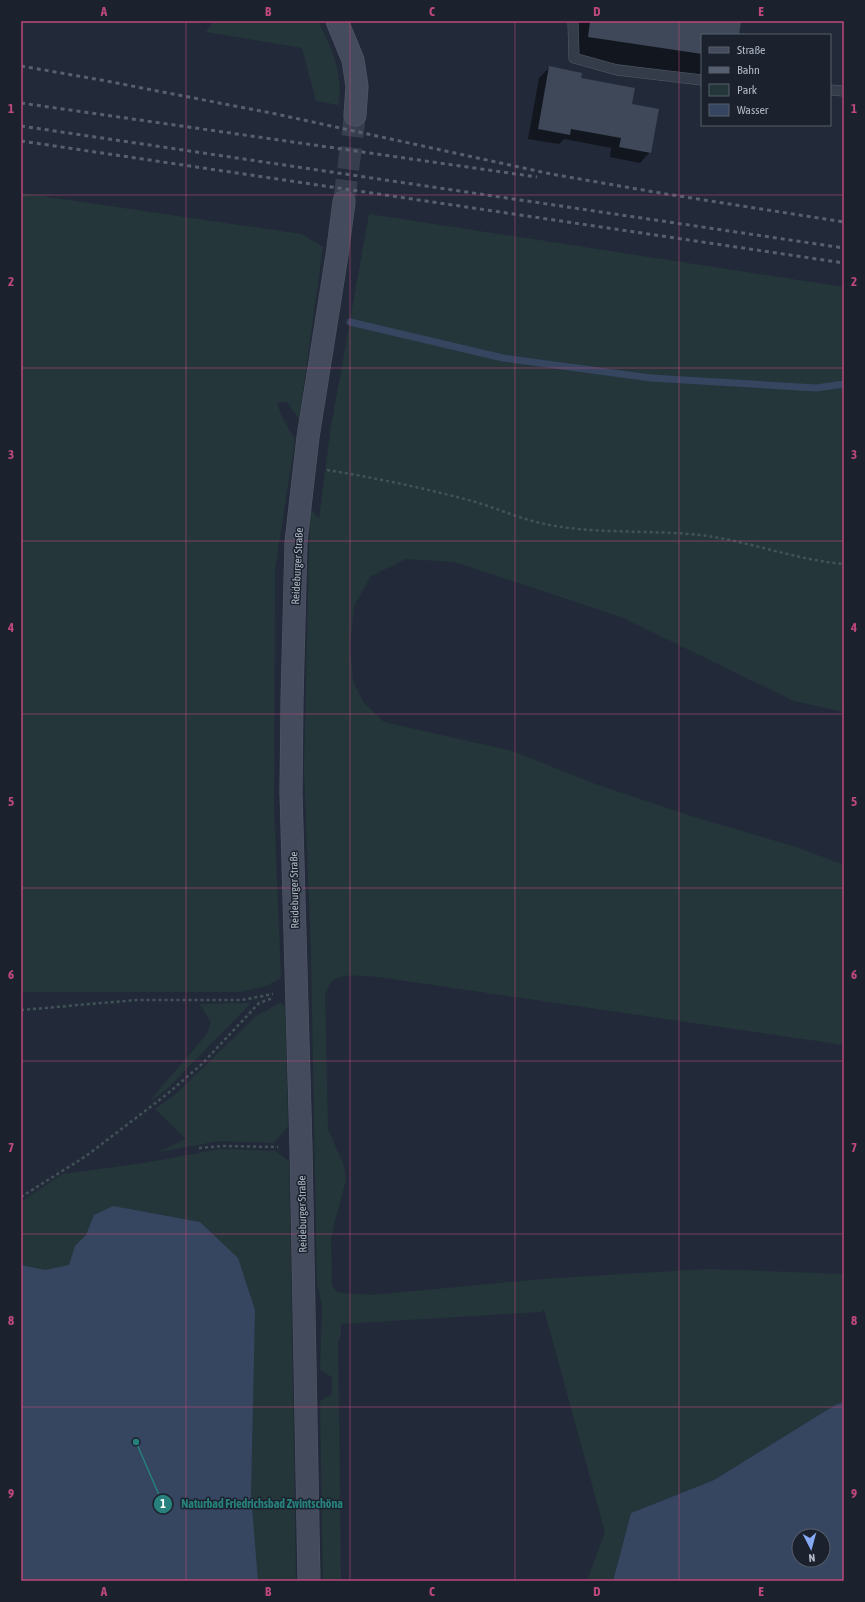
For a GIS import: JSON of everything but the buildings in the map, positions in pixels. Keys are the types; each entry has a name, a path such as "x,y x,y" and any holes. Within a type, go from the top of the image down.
{"main road":[{"path":"337,21 353,60 357,86 355,115"},
{"name":"Reideburger Straße","path":"309,1581 301,1148 292,792 292,700 296,542 305,466 344,202"}],"lane":[{"path":"573,21 574,58 617,70 701,80"},
{"path":"831,90 844,90"}],"path":[{"path":"305,466 378,479 473,502 543,524 566,528 666,532 708,537 791,556 844,564"},
{"path":"21,1010 137,1000 242,1000 297,989"},
{"path":"21,1197 86,1156 166,1095 202,1064 259,1003 297,989"},
{"path":"199,1148 222,1146 301,1148"}],"green space":[{"path":"214,21 318,21 336,62 339,82 338,105 316,101 302,48 206,32"},
{"path":"21,193 301,234 323,247 299,419 287,402 277,403 282,417 295,440 275,569 274,809 281,978 266,986 240,992 21,992"},
{"path":"369,214 844,287 844,712 794,701 621,617 455,562 406,559 371,576 354,606 350,647 353,681 363,702 384,722 512,751 598,785 691,816 796,847 844,865 844,1045 369,976 349,976 335,979 330,984 325,995 328,1129 344,1166 346,1180 331,1241 332,1285 336,1291 341,1293 373,1295 543,1279 707,1269 844,1274 844,1402 835,1405 714,1480 631,1513 613,1581 587,1581 605,1532 544,1309 541,1312 341,1324 341,1335 338,1341 341,1581 323,1581 320,1401 332,1394 332,1377 320,1370 322,1305 317,1284 311,953 304,770 310,507 319,519 330,433"},
{"path":"251,1003 169,1087 149,1102 207,1034 211,1022 200,1004"},
{"path":"280,1003 285,1006 288,1126 274,1143 220,1141 158,1152 186,1139 155,1109 177,1093 256,1016"},
{"path":"220,1149 275,1151 289,1161 296,1581 250,1581 69,1272 21,1269 21,1202 63,1174 144,1163"}],"water":[{"path":"113,1206 200,1222 238,1258 255,1310 251,1494 258,1581 21,1581 21,1265 45,1270 69,1265 75,1246 86,1235 94,1215"},
{"path":"844,1402 844,1581 613,1581 631,1513 714,1480 835,1405"}],"waterway":[{"path":"350,322 503,358 651,378 816,388 844,384"}],"tunnel":[{"path":"344,202 355,115"}],"railway":[{"path":"21,66 276,114 551,174 844,222"},
{"path":"21,103 537,177"},
{"path":"21,126 844,248"},
{"path":"21,141 844,263"}],"place":[{"name":"Naturbad Friedrichsbad Zwintschöna","path":"136,1442"}]}
